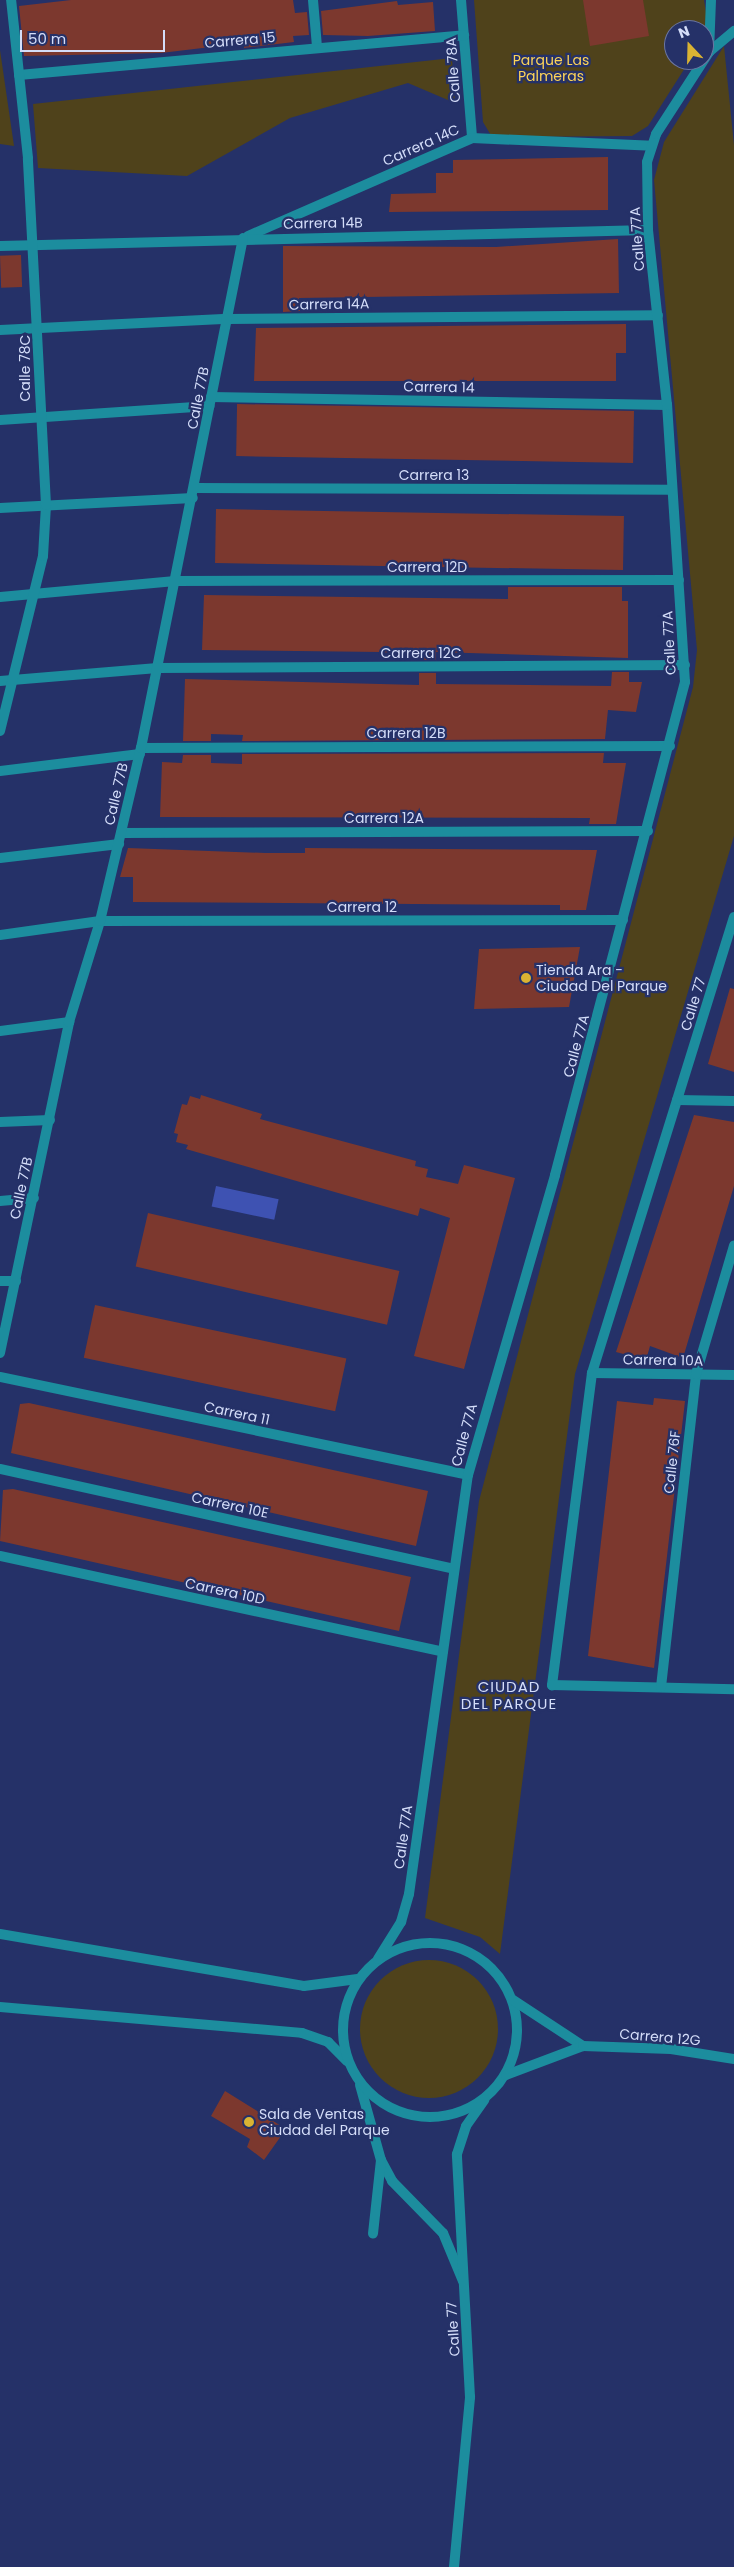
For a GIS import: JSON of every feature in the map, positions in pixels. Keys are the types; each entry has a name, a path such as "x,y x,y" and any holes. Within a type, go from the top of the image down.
{"street":[{"name":"Calle 78C","path":"0,731 43,556 46,505 39,417 38,327 33,244 12,0"},
{"path":"313,0 317,46"},
{"name":"Calle 78A","path":"461,0 472,138"},
{"path":"710,0 714,20"},
{"path":"714,48 734,31"},
{"name":"Carrera 15","path":"19,75 317,46 464,36"},
{"name":"Calle 77A","path":"378,1959 401,1922 408,1894 468,1475 648,831 670,746 685,665 667,405 648,230 647,162 652,146 698,70"},
{"name":"Carrera 14C","path":"243,238 472,138 652,146"},
{"name":"Carrera 14B","path":"0,246 243,238 648,230"},
{"name":"Calle 77B","path":"0,1353 34,1198 69,1022 100,921 140,751 194,493 210,401 243,238"},
{"name":"Carrera 14A","path":"0,330 228,319 658,315"},
{"name":"Carrera 14","path":"0,420 210,401 667,405"},
{"name":"Carrera 13","path":"0,508 194,493 672,490"},
{"name":"Carrera 12D","path":"0,597 175,581 679,580"},
{"name":"Carrera 12C","path":"0,681 157,668 685,665"},
{"name":"Carrera 12B","path":"0,771 140,751 670,746"},
{"name":"Carrera 12A","path":"0,858 120,838 648,831"},
{"name":"Calle 77","path":"661,1687 552,1685 592,1372 734,917"},
{"name":"Carrera 12","path":"0,935 100,921 623,920"},
{"path":"0,1031 69,1022"},
{"path":"677,1100 734,1101"},
{"path":"0,1122 50,1120"},
{"path":"0,1200 34,1198"},
{"name":"Calle 76F","path":"661,1687 696,1374 729,1280 734,1246"},
{"path":"0,1281 16,1281"},
{"name":"Carrera 10A","path":"592,1372 734,1375"},
{"name":"Carrera 11","path":"0,1377 468,1475"},
{"name":"Carrera 10E","path":"0,1469 454,1569"},
{"name":"Carrera 10D","path":"0,1556 443,1652"},
{"path":"661,1687 734,1689"},
{"path":"0,1934 304,1986 358,1979"},
{"path":"360,2085 381,2104 416,2116 462,2112 486,2097 506,2075 516,2042 513,2000 500,1977 481,1958 456,1946 429,1942 402,1947 378,1959 358,1979 345,2005 341,2033 347,2061 360,2085 381,2160 392,2180 443,2233 463,2283"},
{"path":"513,2000 583,2046"},
{"path":"0,2007 302,2033 328,2042 347,2061"},
{"name":"Carrera 12G","path":"506,2075 583,2046 671,2049 734,2059"},
{"name":"Calle 77","path":"454,2567 470,2397 457,2154 466,2126 486,2097"},
{"path":"373,2234 381,2160"}],"green space":[{"name":"Parque Las Palmeras","path":"474,0 704,0 707,20 664,20 664,70 684,70 648,126 632,136 492,137 483,122"},
{"path":"724,46 734,145 734,836 575,1374 500,1954 480,1937 425,1918 479,1501 693,687 697,650 654,180 664,142 709,70 714,70 714,62"},
{"path":"0,50 14,146 0,144"},
{"path":"452,58 455,103 408,83 290,118 187,176 38,168 33,104"},
{"path":"429,1960 443,1961 456,1965 468,1971 478,1980 487,1990 493,2002 497,2015 497,2043 493,2056 487,2068 478,2078 468,2087 456,2093 443,2097 429,2098 415,2097 402,2093 390,2087 380,2078 371,2068 365,2056 361,2043 360,2029 361,2015 365,2002 371,1990 380,1980 390,1971 402,1965 415,1961"}],"water":[{"path":"216,1186 279,1199 274,1220 212,1207"}],"building":[{"path":"71,0 293,0 295,13 307,12 309,35 293,36 294,42 244,48 244,43 161,53 24,56 19,6"},
{"path":"583,0 643,0 649,36 590,46"},
{"path":"397,1 398,5 433,2 435,31 368,36 323,35 321,11"},
{"path":"608,157 608,210 389,212 391,194 436,193 436,173 453,173 453,160"},
{"path":"618,239 619,293 299,298 300,311 283,312 283,246 496,247"},
{"path":"21,255 22,287 1,288 0,256"},
{"path":"626,324 626,353 616,353 616,381 254,381 256,328"},
{"path":"237,404 634,411 633,463 236,456"},
{"path":"216,509 624,516 623,570 215,563"},
{"path":"508,587 622,587 622,601 628,601 628,658 436,652 436,660 420,660 420,655 381,652 202,650 204,595 508,599"},
{"path":"612,672 629,672 629,682 642,682 636,712 608,710 605,739 242,741 243,735 211,734 211,741 183,741 185,679 419,685 419,673 436,673 436,684 611,686"},
{"path":"604,753 603,763 626,763 616,824 589,824 590,818 160,817 162,762 182,763 183,755 211,755 211,763 242,764 242,754"},
{"path":"128,848 265,853 305,853 305,848 597,850 586,910 560,910 560,905 133,902 133,877 120,877"},
{"name":"Tienda Ara - Ciudad Del Parque","path":"580,947 569,1007 474,1009 479,949"},
{"path":"730,988 734,989 734,1072 708,1064"},
{"path":"201,1095 262,1114 260,1119 416,1161 415,1166 428,1169 426,1177 458,1184 464,1165 515,1178 464,1369 414,1356 450,1218 420,1208 418,1216 186,1149 188,1145 176,1142 178,1134 174,1133 182,1104 187,1105 190,1096 200,1099"},
{"path":"694,1115 734,1122 734,1186 683,1358 650,1346 646,1360 616,1352"},
{"path":"148,1213 399,1271 387,1325 136,1267"},
{"path":"95,1305 346,1358 335,1411 84,1358"},
{"path":"654,1398 685,1401 654,1668 588,1656 617,1401 653,1405"},
{"path":"29,1403 428,1491 416,1546 11,1453 20,1404"},
{"path":"13,1489 411,1577 399,1631 0,1541 3,1490"},
{"name":"Sala de Ventas Ciudad del Parque","path":"225,2091 286,2129 264,2160 247,2147 250,2139 211,2116"}],"place":[{"name":"Tienda Ara - Ciudad Del Parque","path":"526,978"},
{"name":"Sala de Ventas Ciudad del Parque","path":"249,2122"}],"district":[{"name":"CIUDAD DEL PARQUE","path":"509,1694"}]}
